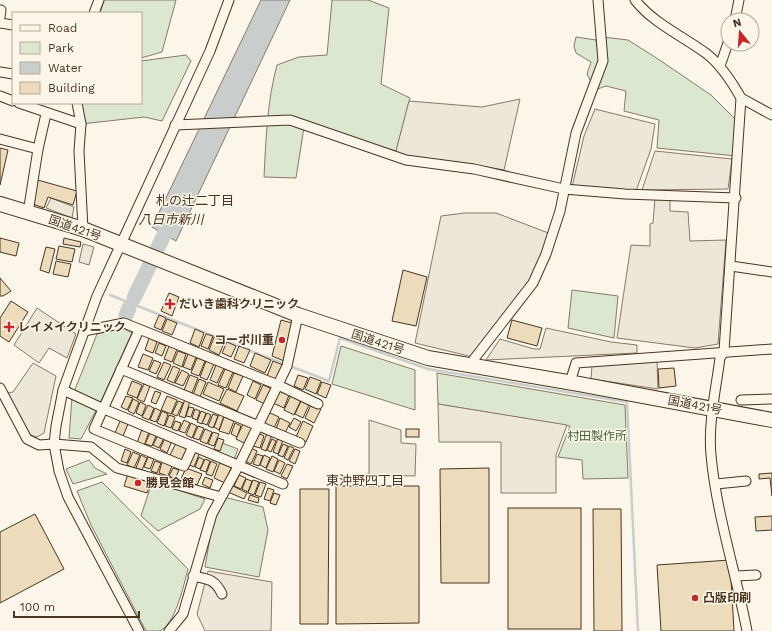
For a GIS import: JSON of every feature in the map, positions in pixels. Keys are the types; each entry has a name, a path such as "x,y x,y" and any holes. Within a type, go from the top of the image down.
{"highway":[{"name":"国道421号","path":"0,204 83,229 119,245 298,315 428,358 570,382 772,420"}],"street":[{"path":"94,12 99,0"},
{"path":"138,631 68,497 59,471 54,444 63,390 97,296 119,245 210,51 230,0"},
{"path":"477,366 474,359 533,283 546,254 560,211 576,133 603,62 598,0"},
{"path":"635,0 651,16 707,54 720,66 741,98 772,115"},
{"path":"737,12 739,0"},
{"path":"0,10 0,17"},
{"path":"0,23 12,25"},
{"path":"720,66 725,52"},
{"path":"0,72 12,74"},
{"path":"0,96 12,101"},
{"path":"741,98 736,198 724,351 720,358 710,442 716,484 747,631"},
{"path":"21,104 46,114 81,124"},
{"path":"77,104 81,124 79,151 83,229"},
{"path":"28,213 38,149 46,114"},
{"path":"175,125 290,120 406,160 474,169 564,189 736,198"},
{"path":"0,139 38,149"},
{"path":"731,266 772,272"},
{"path":"169,631 183,614 212,514 259,426 287,366 298,315"},
{"path":"84,331 124,324 278,386 318,404"},
{"path":"139,330 94,429 184,466 194,446"},
{"path":"570,382 576,363 724,351 772,349"},
{"path":"121,369 300,443"},
{"path":"0,388 27,439 38,445 54,444 91,447 117,468 221,496"},
{"path":"63,390 104,409 283,484"},
{"path":"741,400 772,399"},
{"path":"716,484 746,481"},
{"path":"736,576 756,575"},
{"path":"194,576 208,579 218,584 222,594"}],"green space":[{"path":"104,0 176,0 162,52 142,58 142,12 100,12"},
{"path":"332,0 368,0 389,8 381,84 410,98 396,151 293,121 304,127 296,178 264,177 269,107 277,65 299,57 327,55"},
{"path":"576,37 596,40 598,53 603,61 593,86 587,74 591,62 576,53 574,46"},
{"path":"603,37 628,40 711,95 738,122 736,156 657,148 659,120 624,111 626,91 606,86 595,90"},
{"path":"186,55 191,61 162,121 144,117 81,124 77,104 142,104 142,61"},
{"path":"572,290 618,296 614,338 568,328"},
{"path":"123,328 132,333 102,399 81,439 69,438 72,397 97,334"},
{"path":"341,346 415,370 415,410 332,384"},
{"name":"村田製作所","path":"437,373 625,405 628,478 583,479 582,460 558,457 570,426 438,404"},
{"path":"222,443 238,449 234,460 216,454"},
{"path":"89,460 95,468 107,474 73,484 66,469"},
{"path":"102,482 188,569 174,613 165,628 159,631 146,631 91,525 77,491"},
{"path":"151,485 163,488 169,487 205,499 200,509 158,531 141,516"},
{"path":"224,497 263,507 268,530 259,577 205,567 214,514"}],"shaded area":[{"path":"520,99 504,170 457,162 406,157 396,151 409,101 482,107"},
{"path":"595,109 655,124 651,149 636,191 572,187 584,136"},
{"path":"655,151 732,159 728,189 642,190"},
{"path":"51,198 74,207 72,218 46,208"},
{"path":"655,198 670,200 670,211 688,212 690,241 726,240 718,344 695,348 617,338 631,245 650,246 650,224 653,223"},
{"path":"465,213 496,213 551,234 528,283 473,357 415,343 441,216"},
{"path":"83,244 94,247 89,265 79,262"},
{"path":"37,308 76,334 67,358 49,348 39,363 14,345"},
{"path":"546,328 611,342 637,345 637,353 486,360 500,339 534,349 540,349"},
{"path":"657,361 658,389 591,379 592,366"},
{"path":"33,363 56,376 44,433 37,437 30,435 8,393 13,392"},
{"path":"438,404 567,425 556,455 556,493 501,493 501,442 439,442"},
{"path":"369,420 401,430 401,443 416,444 415,476 369,475"},
{"path":"208,571 272,582 271,631 205,631 197,614"}],"water":[{"name":"八日市新川","path":"261,0 290,0 176,241 152,227"}],"building":[{"path":"0,148 8,150 0,185"},
{"path":"34,179 77,191 73,205 48,197 44,208 27,202"},
{"path":"0,238 19,243 16,256 0,252"},
{"path":"64,238 81,242 80,247 63,244"},
{"path":"59,246 75,249 72,262 56,259"},
{"path":"46,247 55,249 49,273 40,270"},
{"path":"56,261 71,264 68,277 53,274"},
{"path":"403,270 427,277 416,326 392,321"},
{"path":"0,278 11,291 3,296 0,296"},
{"name":"だいき歯科クリニック","path":"169,293 179,297 172,316 161,311"},
{"name":"レイメイクリニック","path":"11,301 28,312 9,342 0,336 0,318"},
{"path":"159,315 166,318 161,330 154,327"},
{"path":"167,319 177,323 172,335 162,331"},
{"name":"コーポ川重","path":"281,320 292,323 284,361 272,356"},
{"path":"512,320 542,328 537,346 507,338"},
{"path":"195,329 204,333 199,347 190,343"},
{"path":"206,334 213,336 208,349 201,346"},
{"path":"214,337 225,341 219,355 209,350"},
{"path":"149,338 157,342 153,353 145,350"},
{"path":"227,342 236,346 231,357 222,353"},
{"path":"159,343 166,346 162,356 155,353"},
{"path":"169,346 177,349 172,362 164,359"},
{"path":"239,346 250,350 244,363 234,359"},
{"path":"178,351 186,354 182,367 173,363"},
{"path":"255,353 271,360 265,373 250,366"},
{"path":"143,354 153,358 148,370 138,367"},
{"path":"188,354 196,357 191,370 183,367"},
{"path":"197,358 205,361 199,376 191,373"},
{"path":"154,360 161,363 156,374 149,371"},
{"path":"206,361 214,364 207,380 200,377"},
{"path":"273,361 283,365 277,380 267,376"},
{"path":"164,362 171,365 164,380 157,377"},
{"path":"216,365 224,368 217,383 210,380"},
{"path":"173,366 180,369 174,383 167,380"},
{"path":"674,368 676,386 659,388 658,369"},
{"path":"225,369 233,372 226,388 218,385"},
{"path":"182,370 189,374 183,386 175,383"},
{"path":"234,373 243,376 236,392 228,388"},
{"path":"190,375 198,378 192,393 184,390"},
{"path":"298,375 308,378 303,390 294,386"},
{"path":"310,377 321,381 316,394 305,389"},
{"path":"199,379 206,382 200,397 193,395"},
{"path":"132,381 142,385 137,398 127,394"},
{"path":"253,381 261,385 255,399 247,395"},
{"path":"208,382 224,389 219,401 203,394"},
{"path":"322,382 331,385 326,398 317,394"},
{"path":"144,384 150,386 144,402 137,399"},
{"path":"263,385 272,389 265,404 256,400"},
{"path":"227,389 244,396 237,411 220,403"},
{"path":"155,391 161,393 156,404 151,402"},
{"path":"279,391 289,395 284,408 273,403"},
{"path":"291,395 301,400 294,415 284,410"},
{"path":"126,396 133,398 127,410 121,407"},
{"path":"167,396 177,400 171,414 161,410"},
{"path":"133,399 139,402 134,414 128,411"},
{"path":"185,399 190,401 185,418 179,416"},
{"path":"178,401 183,403 177,416 172,414"},
{"path":"301,401 309,405 303,418 295,414"},
{"path":"140,402 146,405 142,416 136,413"},
{"path":"148,405 154,408 149,420 142,417"},
{"path":"311,405 321,409 314,423 305,418"},
{"path":"189,407 194,408 191,417 186,416"},
{"path":"155,408 161,411 156,422 150,420"},
{"path":"195,409 200,411 197,420 192,418"},
{"path":"162,411 168,414 164,426 157,423"},
{"path":"201,411 206,413 202,424 197,422"},
{"path":"268,412 279,417 274,428 263,423"},
{"path":"207,413 211,415 207,425 202,423"},
{"path":"213,414 218,416 213,428 208,426"},
{"path":"219,414 224,416 219,430 214,427"},
{"path":"169,415 175,417 171,428 165,426"},
{"path":"224,417 234,421 229,434 219,431"},
{"path":"280,418 290,423 285,433 276,429"},
{"path":"294,418 301,422 296,431 289,427"},
{"path":"184,420 190,423 185,433 179,431"},
{"path":"120,421 128,424 123,436 115,433"},
{"path":"175,421 181,423 178,431 172,429"},
{"path":"303,421 313,426 306,442 296,437"},
{"path":"191,423 197,426 192,438 186,435"},
{"path":"235,423 241,426 237,437 231,434"},
{"path":"243,424 253,428 246,444 236,439"},
{"path":"198,426 204,428 199,440 193,438"},
{"path":"142,429 149,432 144,446 137,443"},
{"path":"205,429 212,432 207,444 200,441"},
{"path":"406,429 419,429 419,437 406,437"},
{"path":"213,432 219,434 214,446 208,444"},
{"path":"150,433 156,436 152,446 145,444"},
{"path":"258,433 264,436 260,448 253,446"},
{"path":"267,433 272,435 266,451 261,449"},
{"path":"158,435 164,438 159,448 153,445"},
{"path":"165,438 172,441 167,453 160,449"},
{"path":"218,438 224,440 220,451 214,449"},
{"path":"278,438 283,440 278,454 273,452"},
{"path":"272,439 276,441 271,452 267,450"},
{"path":"176,443 188,448 182,461 170,455"},
{"path":"283,444 288,446 283,457 278,455"},
{"path":"289,446 294,448 288,460 284,458"},
{"path":"251,448 257,451 251,464 245,461"},
{"path":"125,449 131,452 127,463 121,461"},
{"path":"194,449 200,452 194,467 187,464"},
{"path":"295,449 300,451 295,464 289,461"},
{"path":"133,452 140,455 134,468 127,465"},
{"path":"257,454 263,456 259,466 253,464"},
{"path":"141,455 147,458 142,470 136,468"},
{"path":"264,455 270,458 266,468 260,465"},
{"path":"272,456 278,459 273,472 266,469"},
{"path":"148,457 154,459 150,469 144,467"},
{"path":"199,457 204,460 200,469 195,467"},
{"path":"205,459 210,461 206,472 200,470"},
{"path":"279,460 285,463 280,474 274,471"},
{"path":"155,461 161,463 157,473 151,471"},
{"path":"211,461 217,464 212,476 206,474"},
{"path":"162,462 172,466 168,476 159,473"},
{"path":"220,462 232,466 225,483 214,478"},
{"path":"287,464 293,466 287,479 281,476"},
{"path":"173,468 179,470 175,479 169,476"},
{"path":"186,468 202,474 197,485 181,479"},
{"path":"489,468 489,583 441,583 440,469"},
{"path":"772,473 772,496 770,478 759,479 759,474"},
{"name":"勝見会館","path":"128,474 151,481 147,493 124,486"},
{"path":"239,475 246,478 241,489 234,486"},
{"path":"205,477 213,480 210,488 202,484"},
{"path":"246,479 252,481 248,492 242,489"},
{"path":"253,480 259,482 254,495 248,493"},
{"path":"260,482 266,484 261,497 255,495"},
{"path":"231,485 247,493 244,499 228,492"},
{"path":"336,486 419,486 419,623 336,624"},
{"path":"268,488 274,490 270,501 264,499"},
{"path":"300,489 329,489 328,624 300,624"},
{"path":"274,493 280,495 276,505 270,503"},
{"path":"250,495 259,498 258,503 248,500"},
{"path":"508,508 581,508 581,629 508,629"},
{"path":"593,509 621,509 622,631 594,631"},
{"path":"35,514 64,569 0,603 0,532"},
{"path":"772,516 772,530 756,531 755,517"},
{"name":"凸版印刷","path":"730,560 734,631 661,631 657,565"}],"waterway":[{"name":"八日市新川","path":"134,298 173,216"},
{"path":"110,295 241,347"},
{"name":"八日市新川","path":"126,315 129,308"},
{"path":"248,350 329,381 340,338 428,369 627,402 638,631"}],"place":[{"name":"だいき歯科クリニック","path":"170,304"},
{"name":"レイメイクリニック","path":"9,327"},
{"name":"コーポ川重","path":"282,340"},
{"name":"勝見会館","path":"138,483"},
{"name":"凸版印刷","path":"695,598"}],"district":[{"name":"札の辻二丁目","path":"195,200"},
{"name":"東沖野四丁目","path":"365,480"}]}
